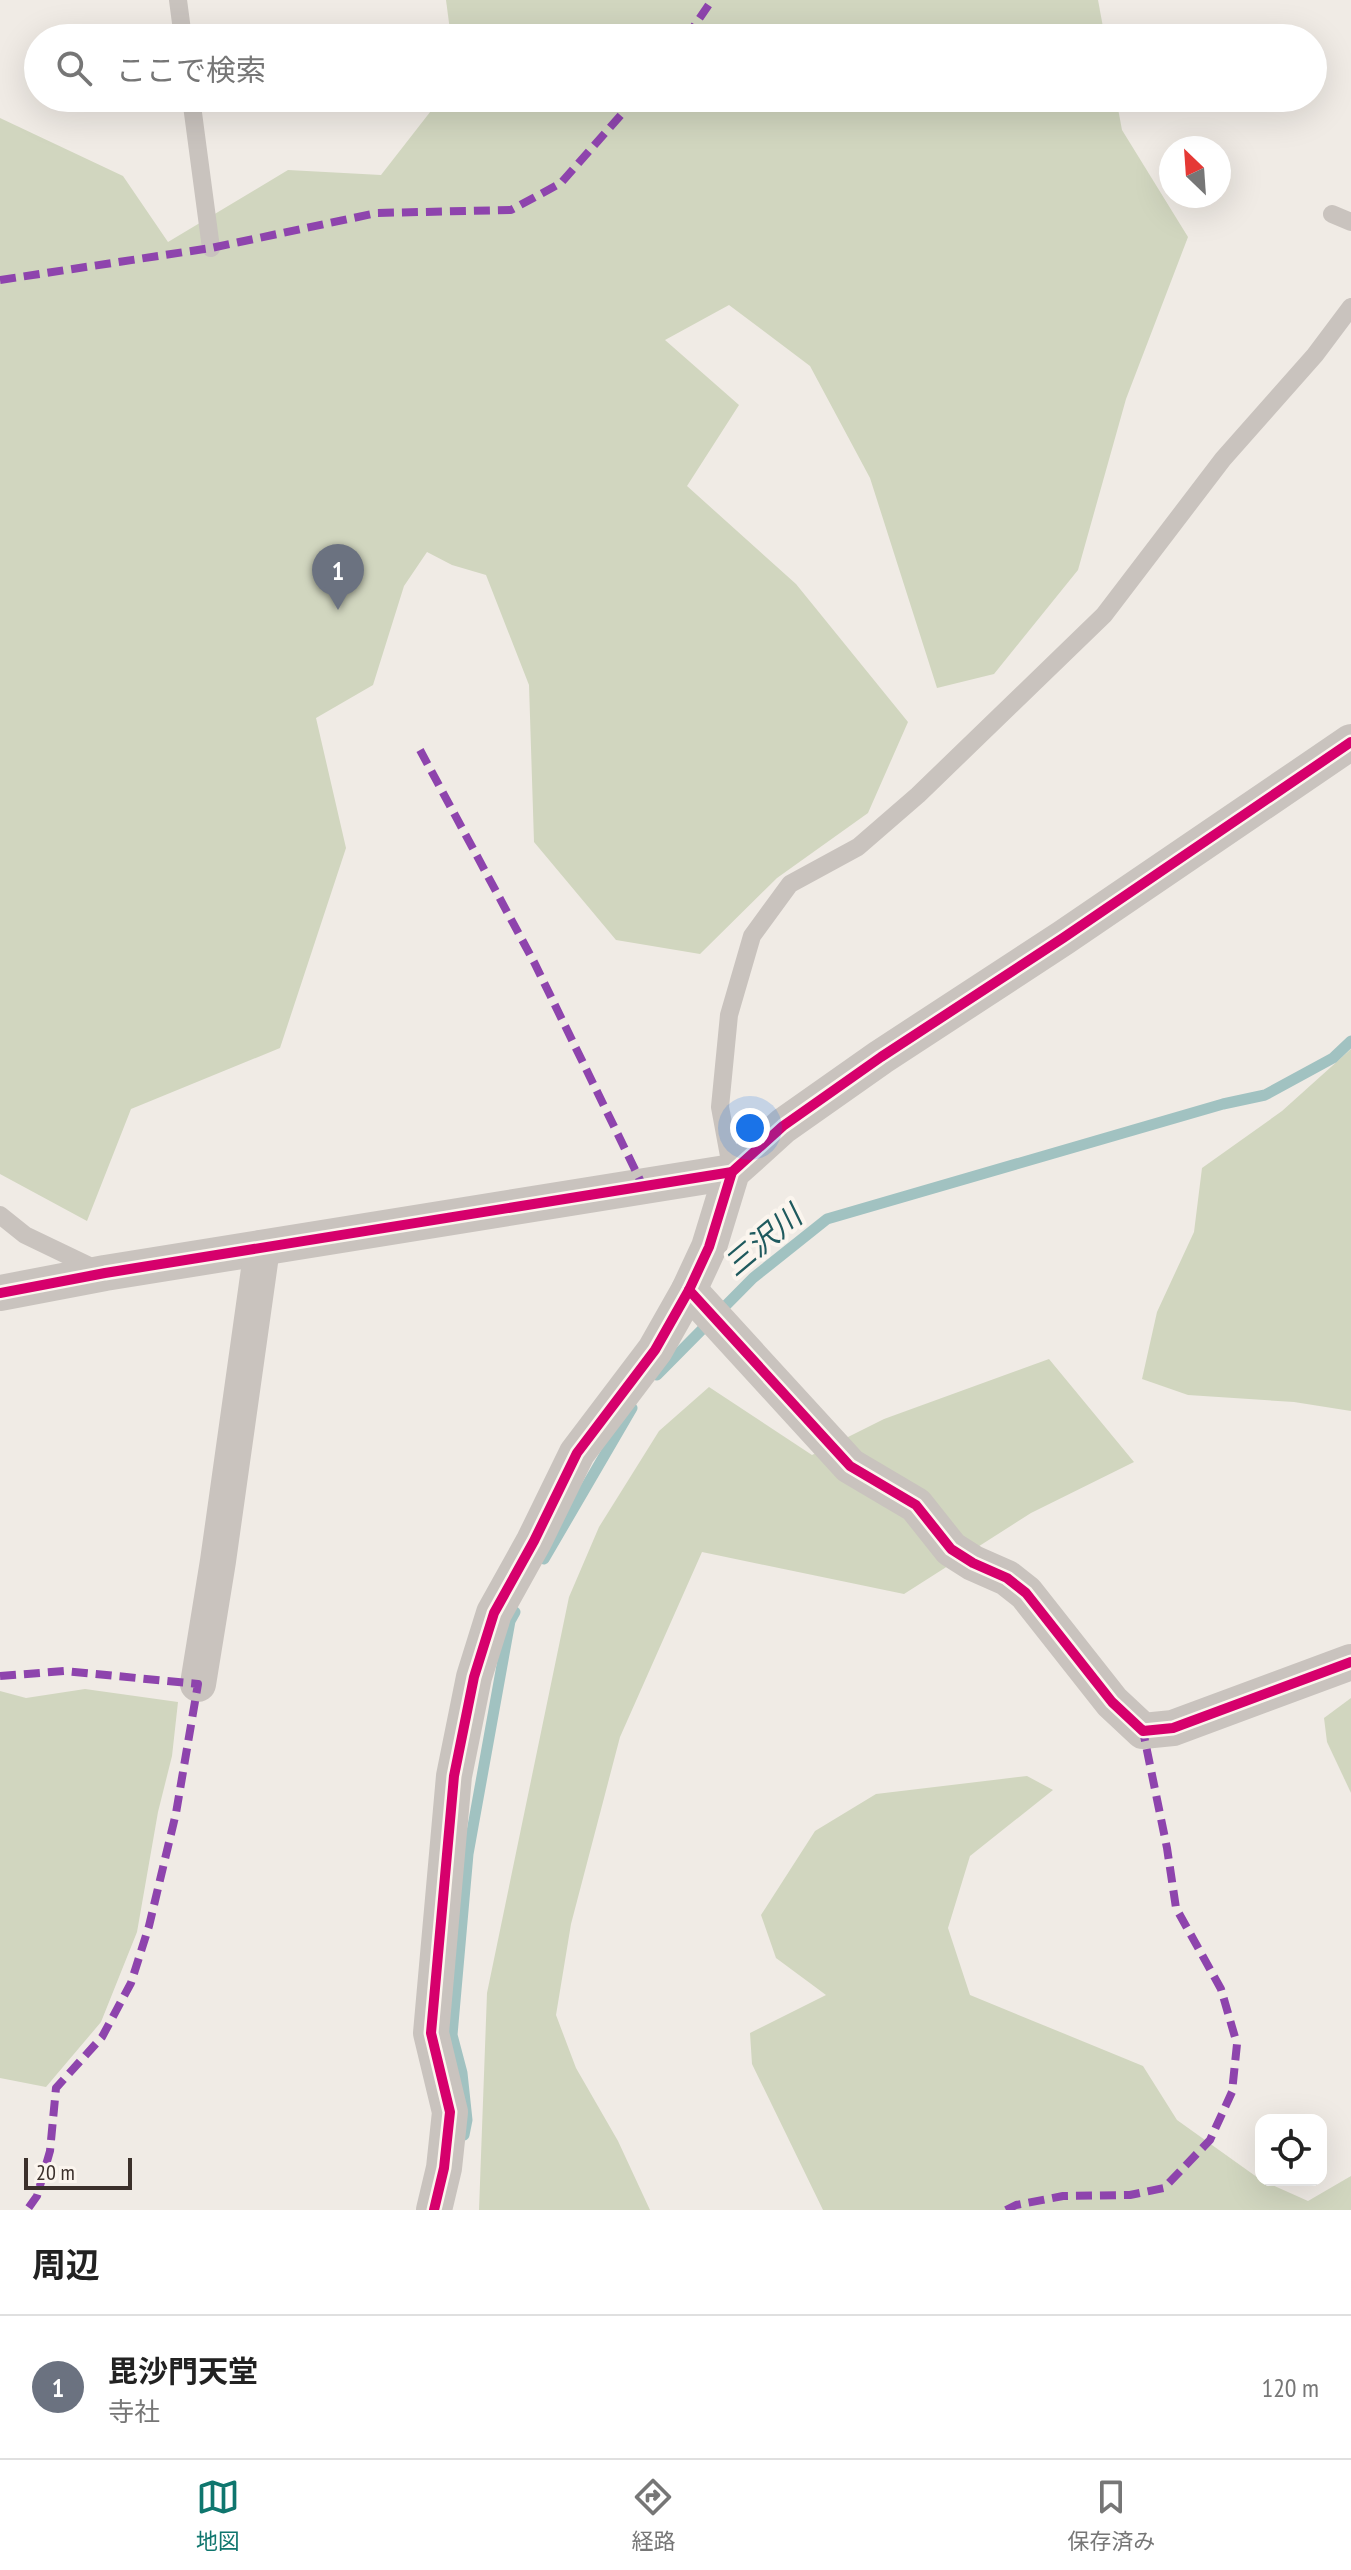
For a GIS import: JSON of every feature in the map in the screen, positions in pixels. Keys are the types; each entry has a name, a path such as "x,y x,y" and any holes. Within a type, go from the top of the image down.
{"street":[{"path":"434,2210 444,2168 450,2112 431,2033 454,1776 474,1677 494,1613 577,1453 655,1350 689,1290 709,1247 732,1172 783,1126 881,1057 1063,938 1351,742"},
{"path":"0,1293 105,1273 732,1172"},
{"path":"198,1684 262,1248"},
{"path":"689,1290 850,1466 916,1505 951,1549 1007,1578 1026,1593 1112,1702 1143,1731 1173,1728 1351,1662"}],"lane":[{"path":"178,0 181,24"},
{"path":"193,112 211,248"},
{"path":"1332,214 1351,222"},
{"path":"732,1172 720,1107 729,1015 752,936 790,884 858,847 1104,615 1223,459 1315,355 1351,307"},
{"path":"0,1215 25,1235 105,1273"}],"green space":[{"path":"446,0 1098,0 1102,24 449,24"},
{"path":"430,112 1119,112 1122,130 1159,190 1159,208 1170,208 1188,237 1126,399 1078,570 994,674 937,688 870,478 810,366 729,305 665,340 739,405 687,486 796,584 908,722 868,813 777,878 700,954 616,940 534,842 529,685 486,575 452,565 427,552 404,586 373,685 316,718 346,848 280,1048 131,1109 87,1221 0,1174 0,118 123,176 168,242 288,170 381,175"},
{"path":"1351,1049 1351,1411 1294,1402 1188,1395 1142,1379 1157,1312 1194,1232 1202,1168 1282,1111"},
{"path":"1049,1359 1134,1462 1031,1513 904,1594 702,1552 620,1737 571,1924 556,2015 576,2068 618,2141 650,2210 479,2210 487,1993 569,1597 599,1527 659,1431 709,1387 812,1455 884,1419"},
{"path":"85,1689 178,1702 172,1756 158,1812 137,1932 101,2022 46,2087 0,2078 0,1691 26,1698"},
{"path":"1351,1698 1351,1793 1327,1742 1324,1718"},
{"path":"1027,1776 1053,1790 970,1856 948,1928 970,1995 1143,2066 1177,2120 1255,2176 1255,2186 1274,2186 1308,2201 1351,2176 1351,2210 823,2210 752,2064 750,2033 826,1995 776,1958 761,1915 815,1831 876,1794"}],"waterway":[{"name":"三沢川","path":"657,1375 753,1278 827,1219 1223,1104 1265,1095 1333,1058 1351,1041"},
{"name":"三沢川","path":"544,1559 632,1408"},
{"name":"三沢川","path":"464,2135 467,2120 462,2073 452,2035 468,1854 510,1621 515,1612"}],"marked path":[{"path":"696,24 712,0"},
{"path":"0,280 211,248 377,213 511,210 561,183 624,112"},
{"path":"420,750 534,962 642,1184"},
{"path":"0,1676 65,1671 198,1684 176,1813 149,1926 131,1983 102,2037 56,2088 50,2151 37,2196 27,2210"},
{"path":"1006,2210 1016,2205 1063,2196 1130,2195 1164,2188 1210,2140 1232,2092 1237,2044 1221,1989 1176,1908 1143,1731"}],"cycle path":[{"path":"434,2210 444,2168 450,2112 431,2033 454,1776 474,1677 494,1613 577,1453 655,1350 689,1290 709,1247 732,1172 783,1126 881,1057 1063,938 1351,742"},
{"path":"0,1293 105,1273 732,1172"},
{"path":"689,1290 850,1466 916,1505 951,1549 1007,1578 1026,1593 1112,1702 1143,1731 1173,1728 1351,1662"}],"place":[{"name":"毘沙門天堂","path":"338,610"}]}
